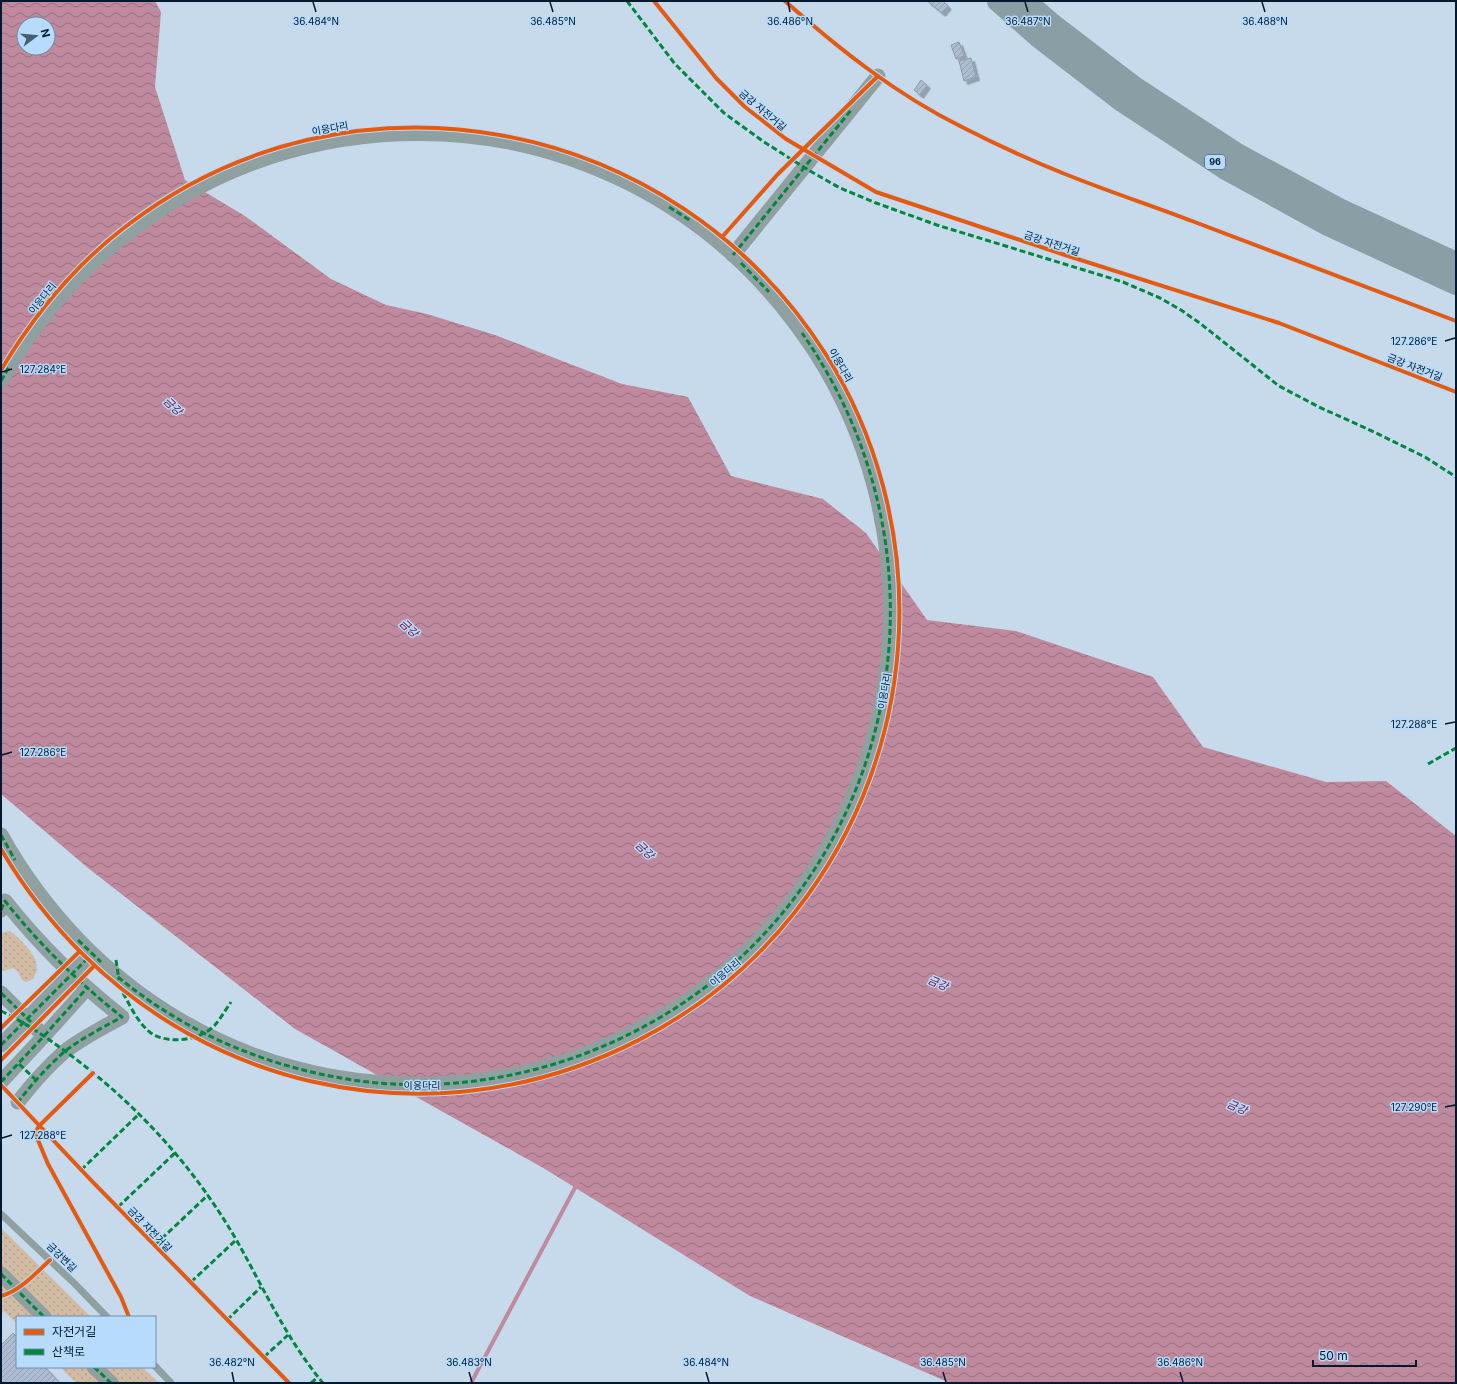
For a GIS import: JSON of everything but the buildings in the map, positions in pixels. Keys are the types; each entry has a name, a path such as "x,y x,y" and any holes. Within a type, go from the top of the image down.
{"main road":[{"name":"96","path":"998,1 1040,38 1122,101 1226,169 1328,225 1456,284"},
{"name":"96","path":"1025,1 1053,26 1134,87 1237,154 1338,209 1456,263"}],"street":[{"path":"733,255 878,76"},
{"name":"이응다리","path":"1,381 23,344 60,295 94,260 137,225 183,195 233,170 285,152 339,140 394,134 449,135 504,142 558,155 593,168 643,191 690,221 733,255 767,289 797,326 824,366 846,408 864,452 878,498 886,545 891,593 890,641 884,688 874,735 859,780 840,824 816,866 789,904 768,929 740,957 704,988 665,1015 623,1038 579,1056 534,1070 487,1080 439,1084 392,1084 344,1079 298,1069 252,1055 208,1036 167,1012 128,985 92,954 42,899 20,869 1,836"},
{"path":"1,910 5,902 23,924 94,996 122,1017 106,1025 65,1051 36,1080 18,1102"},
{"path":"1,1045 92,954"},
{"path":"1,1082 87,988"},
{"path":"1,993 44,1036"},
{"path":"19,1064 36,1080"},
{"path":"1,1274 43,1316"},
{"path":"95,1368 111,1383"}],"lane":[{"name":"금강변길","path":"1,1214 70,1279 106,1316"},
{"path":"156,1367 171,1383"}],"shaded area":[{"path":"10,931 28,948 37,965 37,970 33,979 26,982 22,980 18,972 13,968 4,971 1,970 1,933"},
{"path":"1,1228 90,1316 16,1316 16,1323 4,1311 1,1314"},
{"path":"61,1368 143,1368 159,1383 76,1383"}],"water":[{"name":"금강","path":"1,1 155,1 161,12 155,87 185,180 245,216 331,279 386,305 427,314 495,335 622,384 688,397 731,476 823,499 866,533 927,620 1016,631 1153,677 1203,747 1326,782 1386,781 1456,836 1456,1383 950,1383 750,1296 545,1169 295,1029 88,868 1,794"}],"waterway":[{"path":"471,1383 577,1184"}],"marked path":[{"path":"627,1 675,64 724,113 764,142 810,171 840,188 876,203 937,225 1123,282 1160,298 1201,324 1279,386 1319,407 1425,457 1456,477"},
{"path":"733,255 852,109"},
{"path":"669,207 691,221"},
{"path":"741,263 769,292"},
{"path":"118,977 172,1016 201,1032 263,1058 294,1068 360,1081 389,1084 447,1084 476,1081 534,1070 589,1052 689,999 770,927 831,841 871,745 889,642 884,536 856,432 802,333"},
{"path":"1,381 9,367"},
{"path":"1428,764 1456,748"},
{"path":"1,835 15,860"},
{"path":"1,910 5,901 31,932 60,962 122,1017 70,1047 40,1076 18,1102"},
{"path":"78,940 101,962"},
{"path":"1,1045 89,957"},
{"path":"116,960 119,980"},
{"path":"1,1082 87,988"},
{"path":"1,993 31,1022"},
{"path":"123,993 144,1027 154,1035 161,1038 178,1040 194,1037 209,1030 215,1025 231,1002"},
{"path":"1,1011 31,1027 101,1079 124,1099 166,1143 204,1190 221,1215 287,1332 310,1367 323,1383"},
{"path":"19,1064 36,1080"},
{"path":"81,1170 139,1114"},
{"path":"118,1207 176,1152"},
{"path":"155,1245 208,1195"},
{"path":"191,1282 236,1240"},
{"path":"1,1274 43,1316"},
{"path":"227,1320 261,1287"},
{"path":"264,1357 288,1335"},
{"path":"95,1368 111,1383"},
{"path":"311,1383 318,1377"}],"cycle path":[{"name":"금강 자전거길","path":"654,1 716,78 745,107 786,139 876,192 1065,255 1279,323 1456,392"},
{"path":"785,1 848,54 892,86 938,114 1000,146 1081,180 1456,321"},
{"path":"723,236 778,174 878,76"},
{"path":"1,370 27,330 56,292 106,242 125,227 213,173 308,140 405,128 502,136 596,163 683,208 761,272 825,353 843,384 859,417 883,486 891,521 899,594 899,630 896,668 890,706 881,743 870,779 855,814 838,848 818,881 795,912 761,950 724,984 683,1014 640,1040 593,1060 545,1076 496,1087 445,1093 377,1092 311,1081 248,1062 189,1034 134,998 84,955 39,905 1,849"},
{"path":"1,1028 79,952"},
{"path":"1,1060 94,966"},
{"path":"93,1073 39,1126 35,1133 48,1164 121,1297 129,1316"},
{"name":"금강 자전거길","path":"1,1085 90,1179 289,1383"},
{"path":"1,1296 8,1294 21,1286 50,1260"}]}
